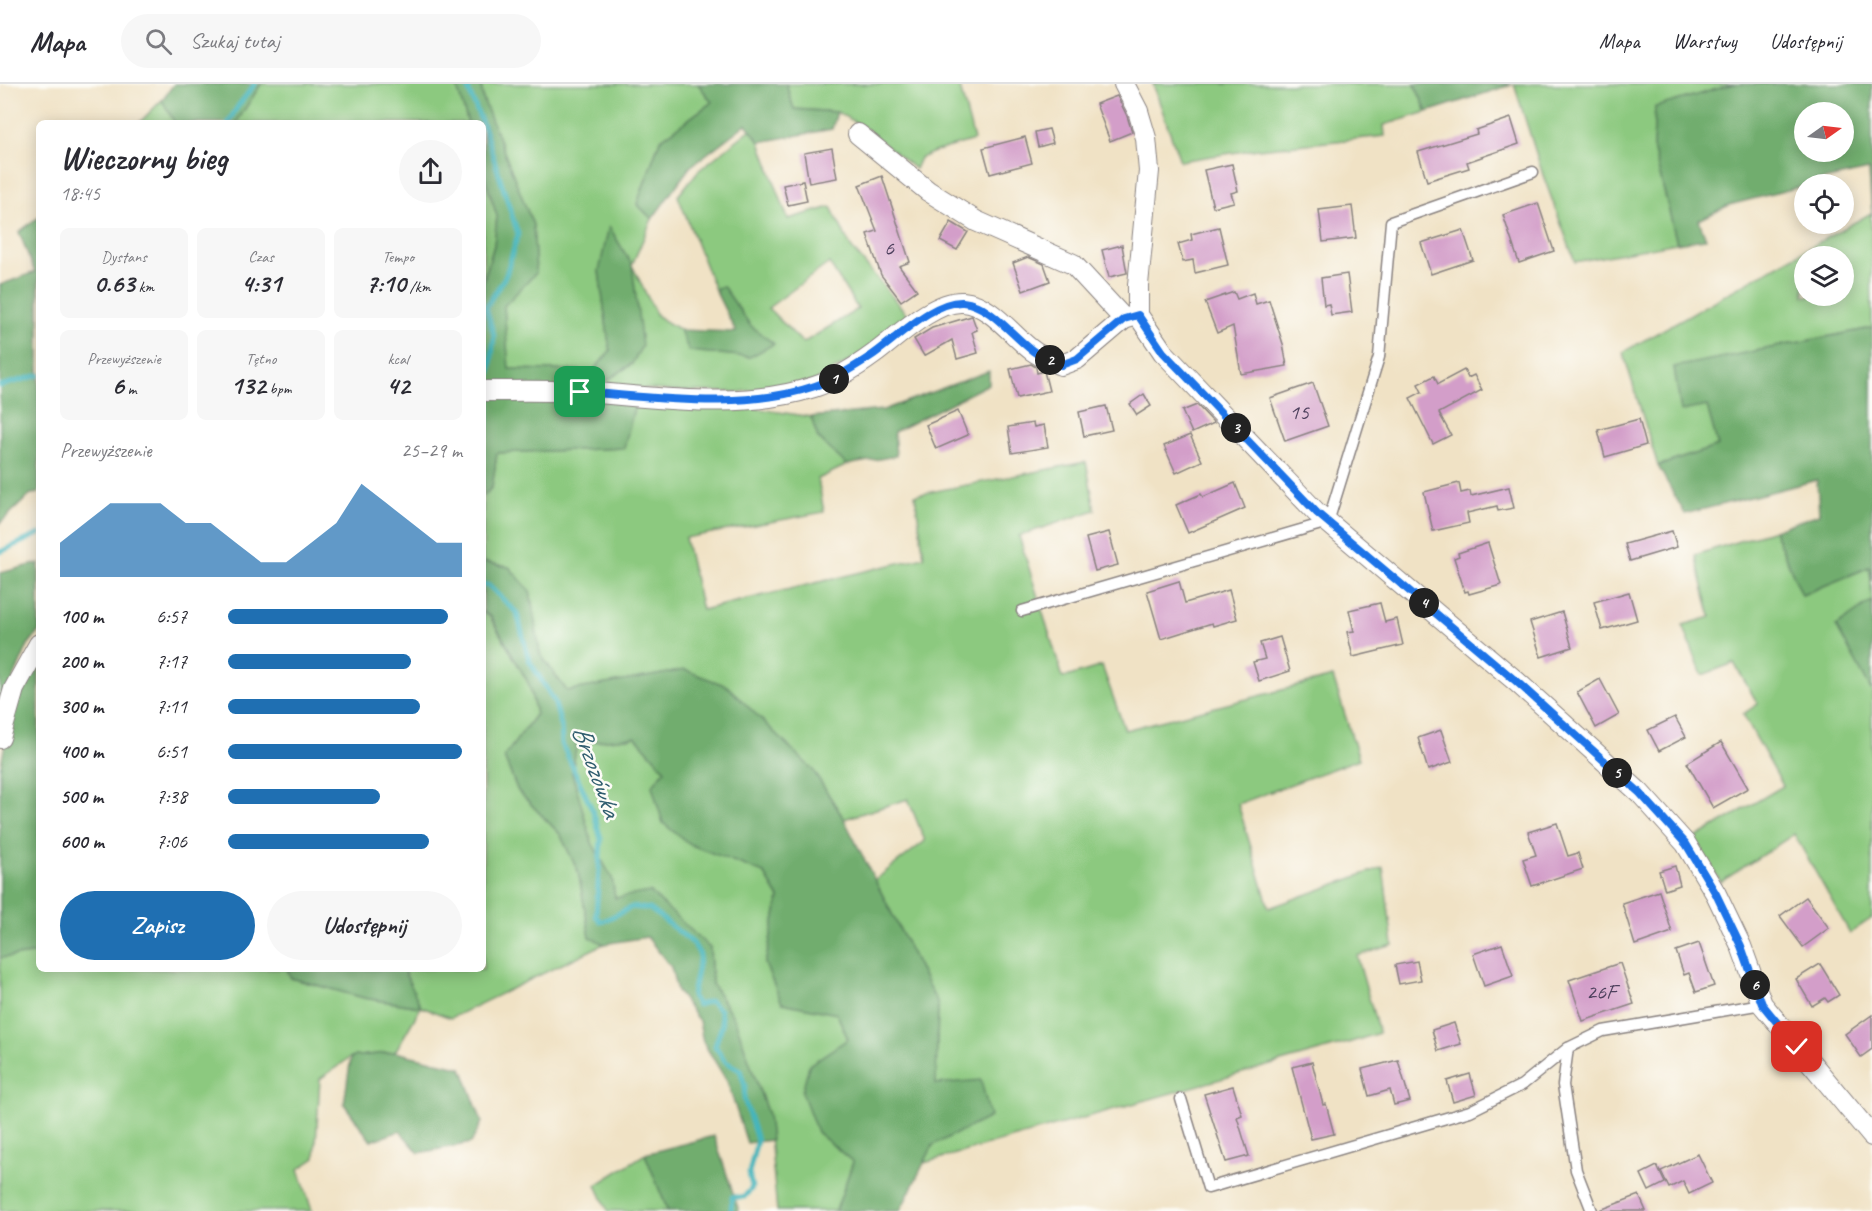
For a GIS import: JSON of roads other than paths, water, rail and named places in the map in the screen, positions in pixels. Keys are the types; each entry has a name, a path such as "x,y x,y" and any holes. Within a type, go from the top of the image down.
{"street":[{"path":"486,391 580,392 674,399 740,400 784,394 814,387 840,376 872,356 922,318 945,305 963,302 984,310 1034,351 1061,365 1077,359 1131,317 1138,285 1149,171 1146,138 1138,111 1124,84"},
{"path":"858,134 928,191 976,221 1073,264 1131,317 1317,513 1517,682 1640,793 1686,844 1716,894 1741,946 1762,1004 1872,1136"},
{"path":"0,738 14,689 36,649"}],"lane":[{"path":"1022,611 1328,522 1379,357 1391,222 1533,172"},
{"path":"1181,1099 1208,1188 1470,1111 1522,1085 1568,1048 1603,1031 1762,1004"},
{"path":"1568,1048 1563,1085 1576,1170 1592,1211"}],"waterway":[{"path":"230,120 255,84"},
{"name":"Brzozówka","path":"466,84 481,120"},
{"name":"Brzozówka","path":"486,134 518,234 506,275 486,307"},
{"name":"Brzozówka","path":"486,307 494,336 490,373"},
{"path":"0,386 36,376"},
{"name":"Brzozówka","path":"486,428 489,398"},
{"path":"0,552 36,535"},
{"name":"Brzozówka","path":"486,585 517,613 529,660 554,701 561,725 562,744 593,811 601,839 596,916 601,922 632,907 650,909 693,943 700,955 692,996 698,1005 710,1001 720,1010 722,1025 715,1046 726,1062 740,1070 745,1086 744,1099 757,1140 749,1173 752,1188 744,1197 732,1197 731,1211"}]}
